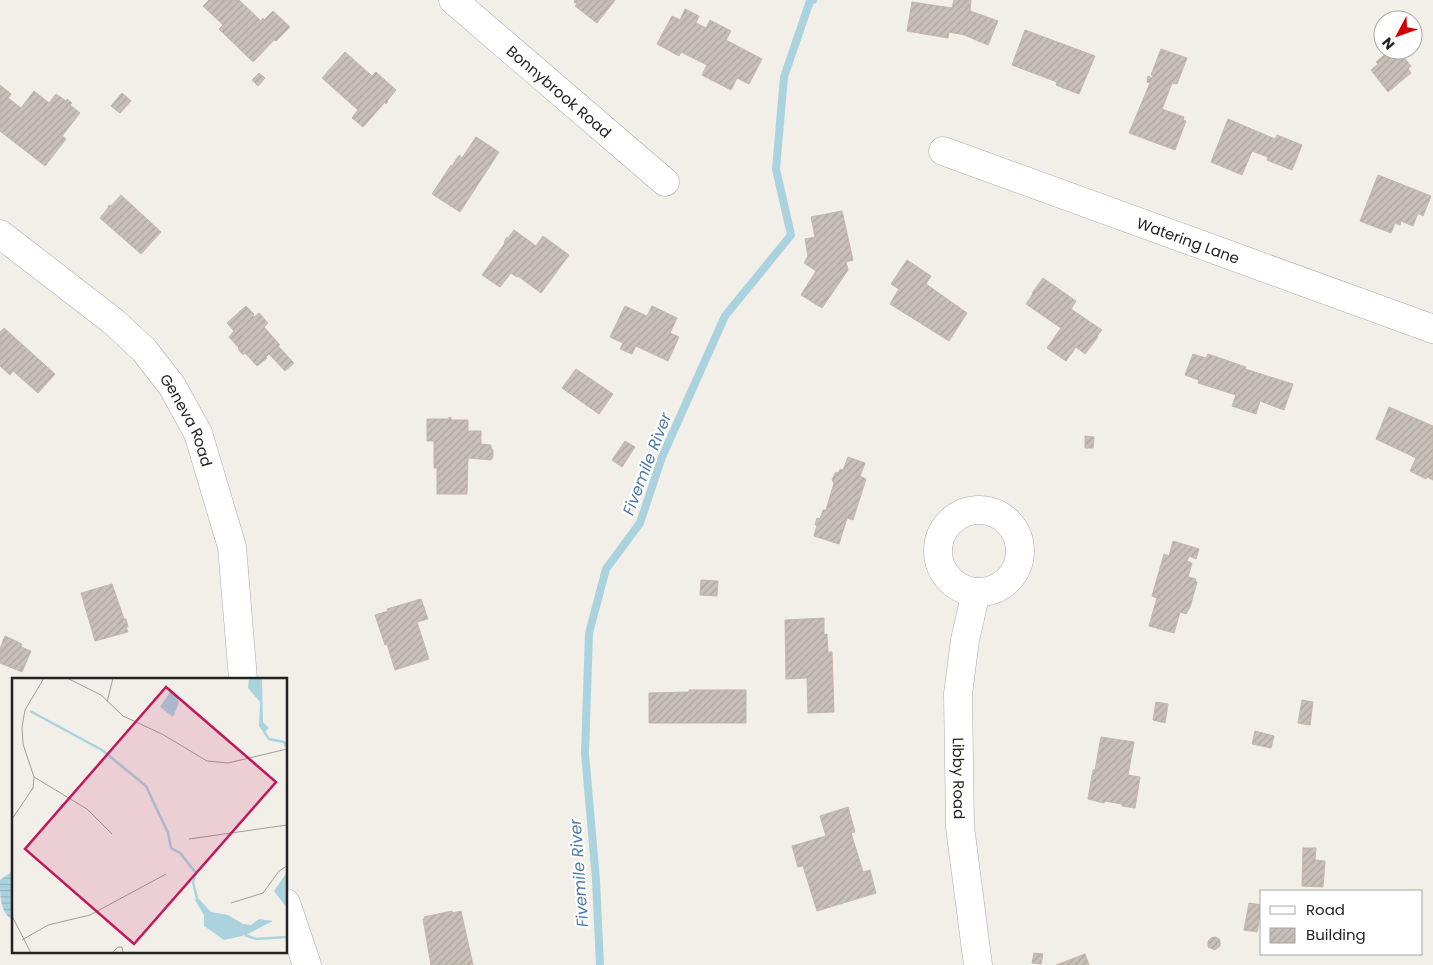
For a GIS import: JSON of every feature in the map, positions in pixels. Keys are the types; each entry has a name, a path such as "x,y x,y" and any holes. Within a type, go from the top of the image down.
{"street":[{"name":"Bonnybrook Road","path":"454,0 665,182"},
{"name":"Watering Lane","path":"943,151 1433,328"},
{"name":"Geneva Road","path":"0,234 114,322 144,350 172,386 194,425 232,547 243,678"},
{"name":"Libby Road","path":"976,592 965,640 958,694 960,827 978,965"},
{"path":"288,909 307,965"}],"water":[{"path":"12,870 12,919 3,909 0,880"}],"building":[{"path":"209,0 239,0 261,21 273,11 290,27 276,41 274,40 253,62 219,29 223,25 203,6"},
{"path":"575,0 615,0 597,23 575,6 577,4 574,2"},
{"path":"954,0 971,0 970,11 998,21 988,45 964,35 949,32 948,38 907,31 912,2 952,8"},
{"path":"685,9 699,16 696,23 706,28 710,20 731,31 726,40 762,59 749,84 737,78 731,90 702,75 707,65 681,52 679,56 657,44 672,16 680,20"},
{"path":"1025,30 1095,56 1079,94 1056,85 1057,82 1012,65"},
{"path":"1161,49 1187,58 1177,84 1172,83 1162,109 1184,117 1183,120 1186,121 1175,150 1129,133 1150,83 1147,82 1148,76 1152,78 1153,76 1151,75"},
{"path":"345,52 372,76 376,72 396,90 386,104 385,102 363,127 352,118 358,110 322,78"},
{"path":"1378,60 1406,60 1411,66 1408,69 1411,73 1388,92 1371,70 1378,64 1376,62"},
{"path":"259,73 265,78 258,86 252,80"},
{"path":"0,85 11,94 8,98 21,108 34,91 49,103 56,94 66,101 67,99 72,103 70,105 80,113 62,136 66,139 45,166 0,131"},
{"path":"122,93 131,101 120,113 111,106"},
{"path":"1228,119 1275,139 1277,135 1302,145 1292,170 1267,160 1268,157 1252,151 1242,175 1211,162"},
{"path":"476,137 499,152 460,212 432,194 451,165 459,155 462,158"},
{"path":"1378,175 1431,196 1423,216 1418,213 1413,226 1401,221 1400,225 1395,223 1391,233 1360,221"},
{"path":"121,195 161,232 141,254 100,218 109,205 111,206"},
{"path":"842,211 853,260 846,262 848,270 822,308 801,295 816,271 804,263 808,256 805,239 815,237 811,217"},
{"path":"514,230 536,246 543,236 569,255 541,293 511,273 500,287 482,275 505,243 507,237"},
{"path":"907,260 931,276 926,284 967,313 949,341 890,304 899,289 891,284"},
{"path":"1043,278 1076,301 1071,309 1102,330 1085,354 1076,347 1066,361 1047,348 1061,328 1026,304"},
{"path":"246,306 254,314 254,317 259,313 268,323 264,327 294,363 285,371 269,354 257,366 245,353 243,355 229,337 234,331 227,323"},
{"path":"625,306 647,316 652,306 677,318 670,333 679,337 668,361 636,346 632,354 620,349 623,343 610,337"},
{"path":"4,328 55,374 38,393 13,371 10,375 0,366 0,332"},
{"path":"1193,354 1206,358 1208,354 1246,367 1245,369 1293,384 1284,410 1260,401 1256,414 1232,406 1236,395 1198,383 1199,380 1185,375"},
{"path":"576,369 613,394 599,414 562,388"},
{"path":"1389,407 1433,426 1433,480 1427,477 1426,479 1410,471 1416,458 1376,439"},
{"path":"451,417 451,420 468,420 468,431 481,431 481,444 491,445 493,450 491,460 468,458 467,494 437,494 437,468 434,468 434,441 427,441 427,419 448,419"},
{"path":"1085,436 1094,437 1093,448 1085,448"},
{"path":"625,441 635,447 622,467 612,460"},
{"path":"848,457 865,463 860,476 866,479 853,520 847,518 839,544 814,536 817,525 815,525 817,518 820,519 823,510 826,510 835,473 839,472 840,469 843,470"},
{"path":"1173,541 1199,549 1196,559 1189,556 1187,561 1192,563 1188,577 1196,579 1195,581 1197,582 1190,607 1186,614 1180,612 1174,633 1149,626 1157,598 1152,596 1164,554 1169,556"},
{"path":"701,580 718,581 717,596 700,595"},
{"path":"112,584 124,619 126,619 128,632 95,641 81,593"},
{"path":"421,599 428,619 417,622 429,659 395,670 375,615 388,611 387,609"},
{"path":"824,618 824,635 827,634 828,652 832,652 834,712 808,713 807,678 786,679 785,620"},
{"path":"5,636 22,644 21,647 31,651 22,672 0,663 0,649"},
{"path":"689,690 746,690 746,723 649,723 649,693 689,692"},
{"path":"1302,700 1313,702 1310,725 1298,723"},
{"path":"1156,702 1168,704 1165,723 1153,720"},
{"path":"1255,731 1274,736 1271,748 1252,744"},
{"path":"1101,737 1134,742 1128,775 1140,777 1135,808 1088,799"},
{"path":"848,807 855,832 851,833 863,872 870,870 876,893 817,911 803,866 798,867 792,846 826,836 820,816"},
{"path":"1303,848 1316,848 1315,860 1325,861 1323,887 1302,886"},
{"path":"1249,903 1260,905 1257,932 1244,930"},
{"path":"452,911 452,913 461,911 473,965 431,965 423,919 425,919 424,917"},
{"path":"1216,937 1220,940 1220,946 1215,950 1208,947 1208,941"},
{"path":"1034,953 1043,954 1041,964 1032,963"},
{"path":"1085,954 1089,965 1056,965"}],"waterway":[{"name":"Fivemile River","path":"600,965 596,880 585,753 589,633 606,569 640,523 662,457 725,316 791,235 776,169 784,77 810,1 813,0"}]}
